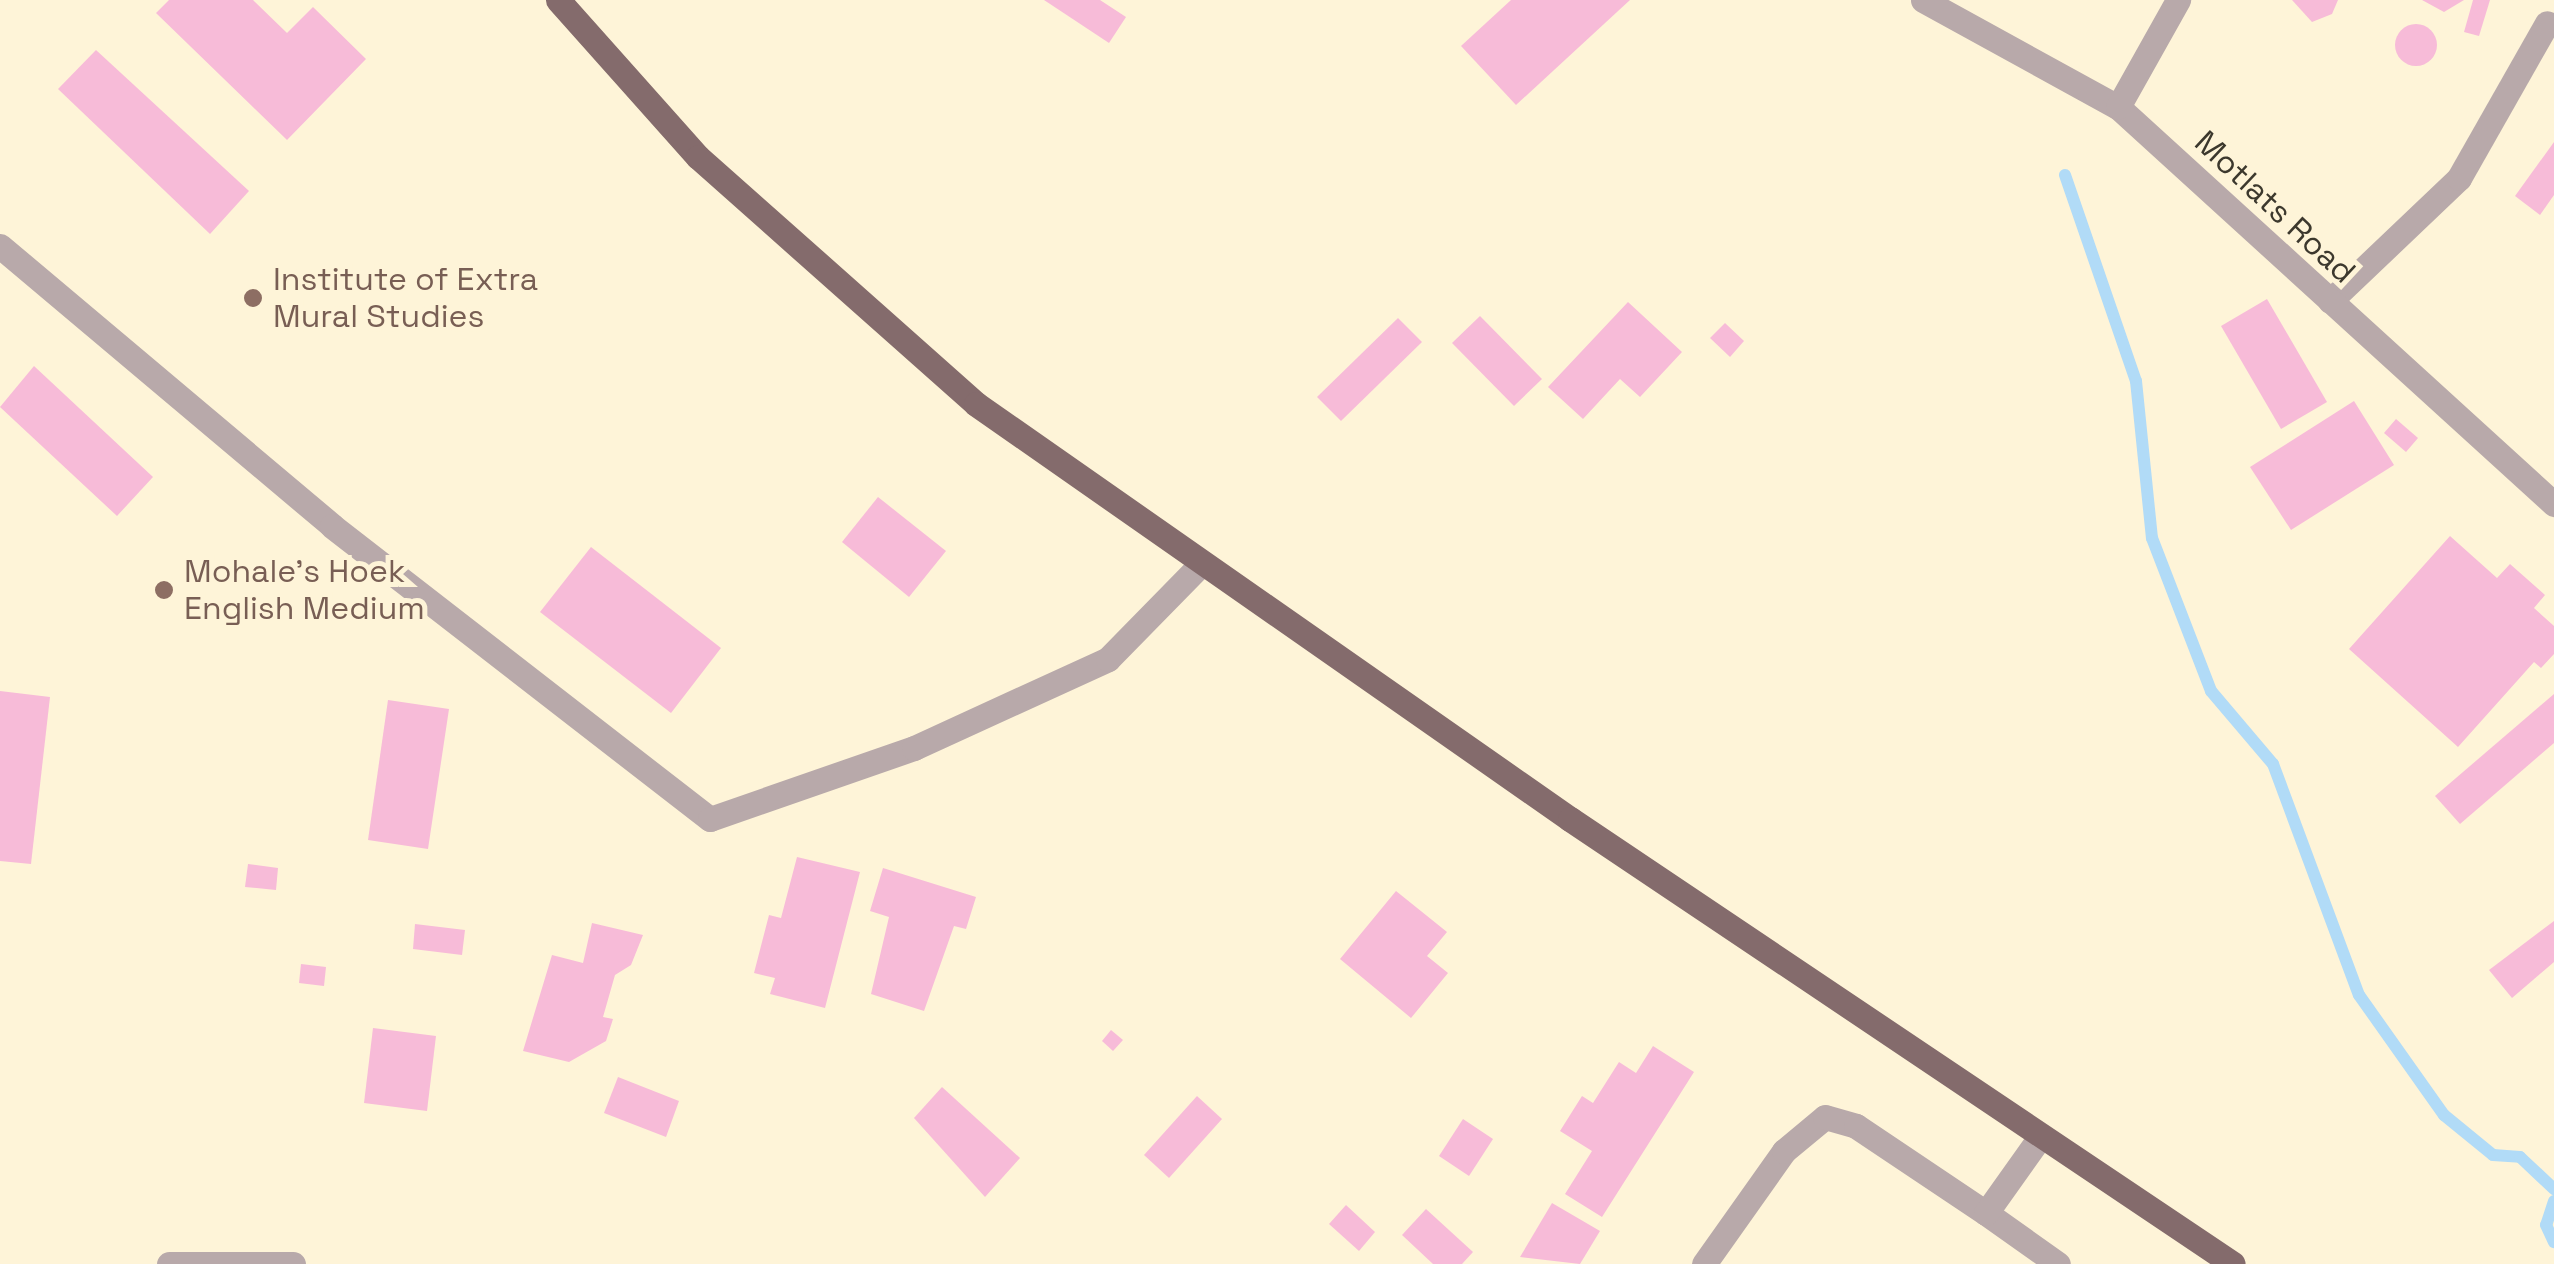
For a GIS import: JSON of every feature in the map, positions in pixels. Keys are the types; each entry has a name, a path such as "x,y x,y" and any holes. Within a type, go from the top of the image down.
{"main road":[{"path":"558,0 698,157 976,404 1200,566 2233,1264"}],"street":[{"name":"Motlats Road","path":"1923,0 2118,107 2554,504"},
{"path":"2118,107 2178,0"},
{"path":"2330,301 2459,178 2548,23"},
{"path":"0,246 332,526 710,820 914,748 1108,660 1200,566"},
{"path":"1704,1264 1784,1151 1826,1116 1856,1126 2058,1264"},
{"path":"1986,1213 2040,1137"},
{"path":"170,1264 294,1264"}],"building":[{"path":"169,0 253,0 287,33 313,7 366,59 287,140 156,13"},
{"path":"1044,0 1100,0 1126,17 1109,43"},
{"path":"1511,0 1630,0 1516,105 1461,46"},
{"path":"2292,0 2338,0 2332,14 2312,22"},
{"path":"2422,0 2464,0 2444,12"},
{"path":"2473,0 2490,0 2479,36 2464,32"},
{"path":"2416,24 2431,30 2437,45 2431,60 2416,66 2401,60 2395,45 2401,30"},
{"path":"96,50 249,191 210,234 58,89"},
{"path":"2554,142 2554,195 2540,215 2515,196"},
{"path":"2267,299 2327,402 2281,429 2221,326"},
{"path":"1628,302 1682,352 1640,397 1620,379 1583,419 1548,387"},
{"path":"1480,316 1542,379 1514,406 1452,343"},
{"path":"1398,318 1422,342 1341,421 1317,397"},
{"path":"1725,323 1744,341 1730,357 1710,338"},
{"path":"34,366 153,477 117,516 0,407"},
{"path":"2354,401 2394,465 2291,530 2250,467"},
{"path":"2396,419 2418,438 2406,452 2384,433"},
{"path":"878,497 946,551 909,597 842,542"},
{"path":"2450,536 2497,578 2510,564 2545,595 2534,608 2554,626 2554,654 2541,668 2534,662 2458,747 2349,649"},
{"path":"591,547 721,648 671,713 540,612"},
{"path":"0,691 50,697 31,864 0,861"},
{"path":"2554,694 2554,743 2460,824 2435,796"},
{"path":"388,700 449,709 428,849 368,840"},
{"path":"797,857 860,872 825,1008 770,994 775,978 754,973 769,915 781,918"},
{"path":"248,864 278,868 276,890 245,887"},
{"path":"883,868 976,897 966,929 954,926 924,1011 871,994 889,917 870,911"},
{"path":"1396,891 1447,932 1427,956 1448,973 1411,1018 1340,959"},
{"path":"2554,921 2554,962 2512,998 2489,970"},
{"path":"592,923 643,935 631,965 615,975 603,1017 613,1019 606,1041 569,1062 523,1051 552,955 583,963"},
{"path":"415,924 465,930 462,955 413,949"},
{"path":"301,964 326,967 324,986 299,983"},
{"path":"373,1028 436,1036 427,1111 364,1103"},
{"path":"1111,1030 1123,1040 1113,1051 1102,1041"},
{"path":"1653,1046 1694,1072 1602,1217 1565,1194 1592,1151 1560,1131 1582,1096 1593,1103 1619,1062 1636,1073"},
{"path":"618,1077 679,1101 666,1137 604,1113"},
{"path":"942,1087 1020,1158 985,1197 914,1118"},
{"path":"1197,1096 1222,1119 1169,1178 1144,1155"},
{"path":"1463,1119 1493,1139 1469,1176 1439,1156"},
{"path":"1552,1203 1600,1231 1580,1264 1520,1257"},
{"path":"1346,1205 1375,1232 1359,1251 1329,1224"},
{"path":"1426,1209 1473,1252 1462,1264 1433,1264 1402,1235"}],"waterway":[{"path":"2065,175 2136,381 2152,538 2211,691 2273,764 2359,995 2444,1115 2493,1155 2520,1157 2554,1189"},
{"path":"2554,1201 2546,1225 2554,1242"}],"place":[{"name":"Institute of Extra Mural Studies","path":"253,298"},
{"name":"Mohale's Hoek English Medium","path":"164,590"}]}
